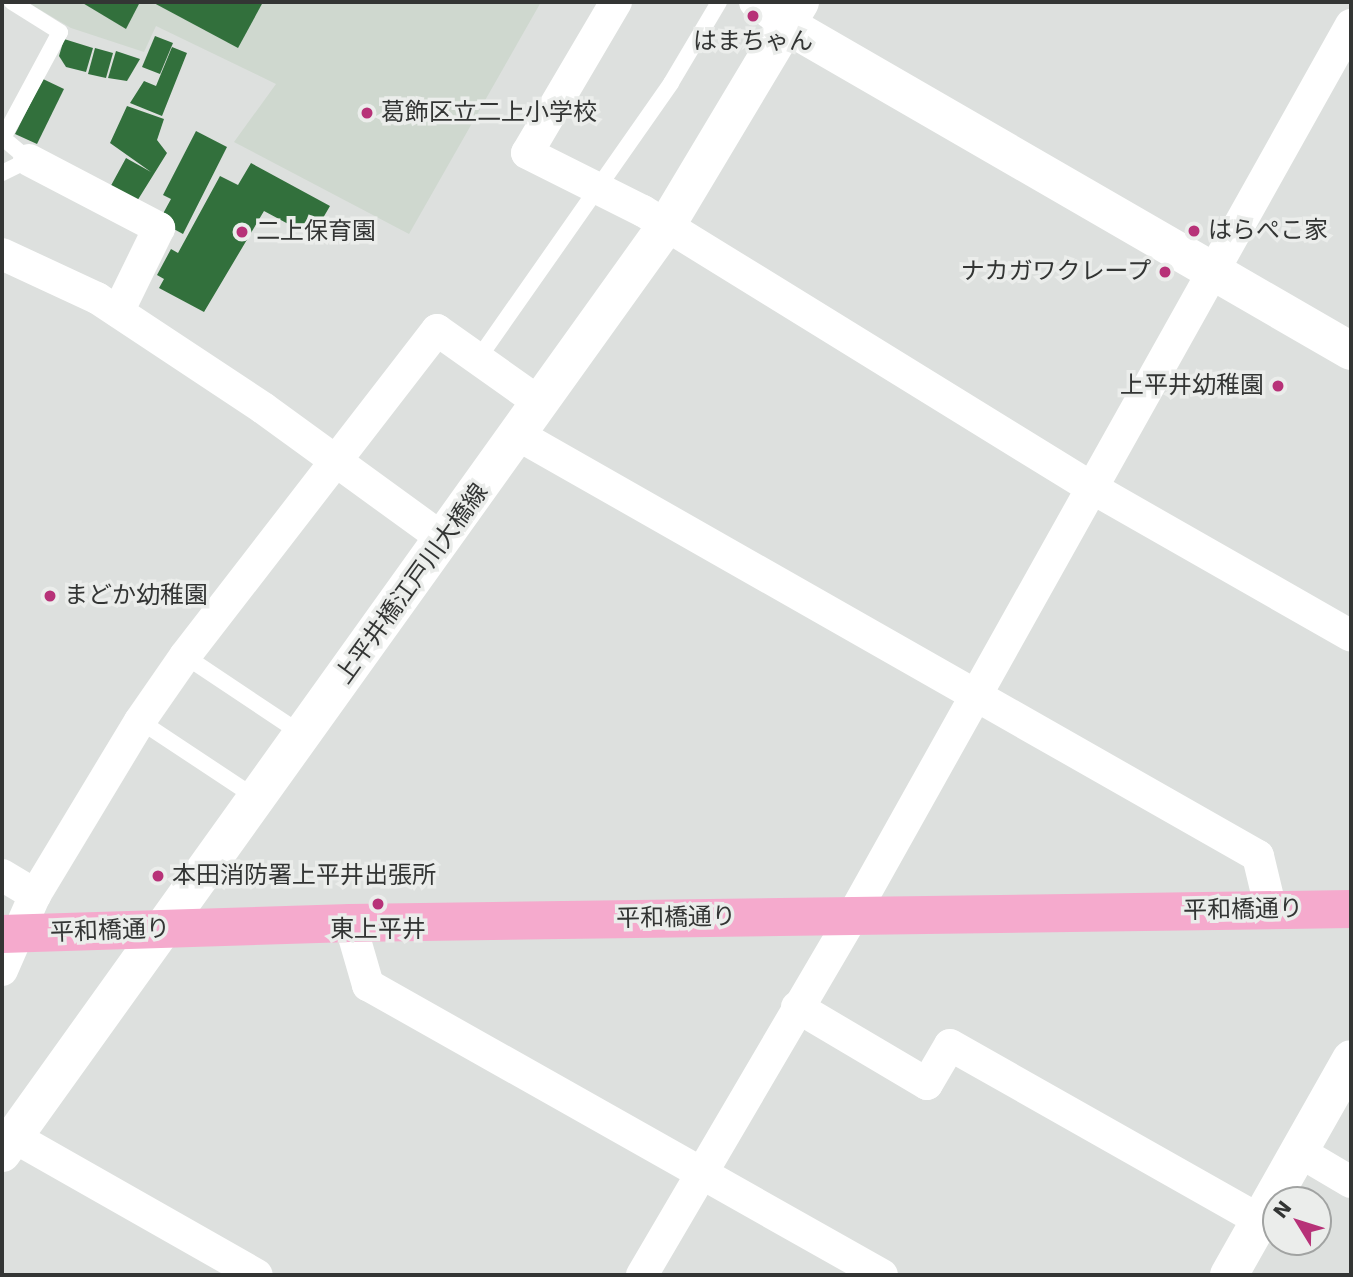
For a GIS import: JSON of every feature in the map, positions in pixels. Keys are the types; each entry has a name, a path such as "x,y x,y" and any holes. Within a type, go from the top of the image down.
{"main road":[{"name":"平和橋通り","path":"11,934 350,923 1351,908"}],"street":[{"path":"616,2 527,153 666,226 1093,488 1351,636"},
{"path":"755,2 794,13 1215,272 1351,351"},
{"name":"上平井橋江戸川大橋線","path":"8,1145 304,735 442,538 520,436 540,403 666,226 794,13"},
{"path":"642,1275 698,1172 853,915 1351,26"},
{"path":"15,167 159,228 118,312"},
{"path":"2,254 118,312 338,462 442,538"},
{"path":"2,970 11,934 140,721 185,656 338,462 437,330 540,403"},
{"path":"520,436 1258,856 1271,910"},
{"path":"2,875 34,894"},
{"path":"350,923 368,985 882,1275"},
{"path":"797,1007 926,1084 950,1045 1261,1222"},
{"path":"1229,1275 1351,1059"},
{"path":"8,1145 257,1275"},
{"path":"1300,1152 1351,1182"}],"lane":[{"path":"12,2 60,32 3,138 15,167"},
{"path":"478,359 671,83 719,2"},
{"path":"185,656 304,735"},
{"path":"140,721 258,799"}],"shaded area":[{"name":"葛飾区立二上小学校","path":"27,2 541,2 409,234 234,142 276,84 156,26 144,52 71,28"}],"building":[{"path":"81,2 140,2 126,29"},
{"path":"152,2 263,2 238,48"},
{"path":"155,36 173,43 160,74 142,67"},
{"path":"64,39 93,48 86,72 66,67 59,56"},
{"path":"172,47 187,53 162,116 130,103 144,81 156,86"},
{"path":"95,48 113,53 106,78 88,74"},
{"path":"116,51 140,59 127,81 108,78"},
{"path":"43,79 64,89 37,144 15,134"},
{"path":"127,106 164,119 157,140 167,153 134,206 108,191 126,158 151,172 110,143"},
{"path":"196,131 227,147 183,234 159,221 171,199 163,195"},
{"path":"251,163 330,206 323,218 331,222 320,241 264,211 204,312 159,288 164,279 157,275 171,249 178,253 220,176 238,185"}],"place":[{"name":"はまちゃん","path":"753,16"},
{"name":"葛飾区立二上小学校","path":"367,113"},
{"name":"はらぺこ家","path":"1194,231"},
{"name":"二上保育園","path":"242,232"},
{"name":"ナカガワクレープ","path":"1165,272"},
{"name":"上平井幼稚園","path":"1278,386"},
{"name":"まどか幼稚園","path":"50,596"},
{"name":"本田消防署上平井出張所","path":"158,876"},
{"name":"東上平井","path":"378,904"}]}
